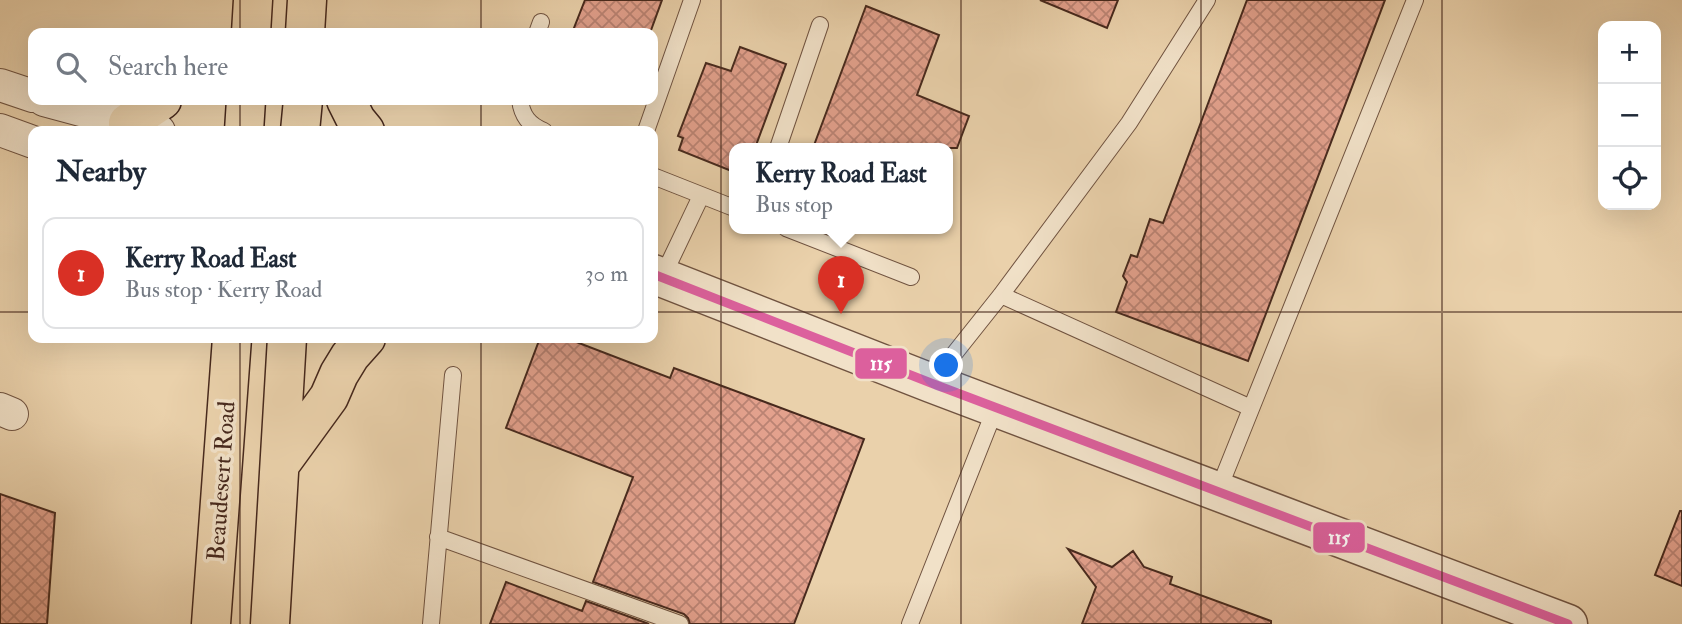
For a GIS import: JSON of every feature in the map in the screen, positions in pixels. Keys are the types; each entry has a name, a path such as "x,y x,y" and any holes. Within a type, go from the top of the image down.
{"highway":[{"path":"145,126 159,105"},
{"path":"244,126 246,105"},
{"path":"300,126 303,105"},
{"path":"348,105 361,126"},
{"name":"Beaudesert Road","path":"211,624 232,343"},
{"path":"270,624 287,343"},
{"path":"281,463 329,397 345,365 362,343"}],"street":[{"path":"0,85 28,94"},
{"path":"63,105 140,126"},
{"path":"0,130 28,140"},
{"path":"658,276 931,383 1568,624"}],"lane":[{"path":"658,97 692,0"},
{"path":"931,383 1001,295 1129,123 1207,0"},
{"path":"1218,491 1415,0"},
{"path":"780,143 820,25"},
{"path":"521,105 522,112 534,126"},
{"path":"648,126 655,105"},
{"path":"658,178 729,206"},
{"path":"658,274 701,196"},
{"path":"801,234 911,277"},
{"path":"1001,295 1251,408"},
{"path":"431,624 453,375"},
{"path":"910,624 996,407"},
{"path":"438,537 680,624"}],"building":[{"path":"585,0 662,0 652,28 574,28"},
{"path":"1040,0 1118,0 1107,28"},
{"path":"1247,0 1385,0 1248,361 1116,312 1127,282 1123,276 1131,255 1137,257 1150,219 1163,223"},
{"path":"866,6 939,35 917,95 969,116 957,148 953,148 953,143 815,143"},
{"path":"740,47 786,64 757,143 729,143 729,170 679,150 683,138 678,136 706,63 731,71"},
{"path":"538,343 579,343 670,378 674,368 864,439 794,624 690,624 684,614 593,582 633,477 506,428"},
{"path":"0,494 55,513 47,624 0,624"},
{"path":"1682,511 1682,586 1655,575"},
{"path":"1068,549 1112,567 1133,551 1144,567 1172,577 1170,584 1271,621 1271,624 1082,624 1096,587"},
{"path":"506,582 582,611 586,601 649,624 490,624"}],"transit line":[{"name":"115","path":"658,276 931,383 1568,624"}],"place":[{"name":"Kerry Road East","path":"841,314"}]}
